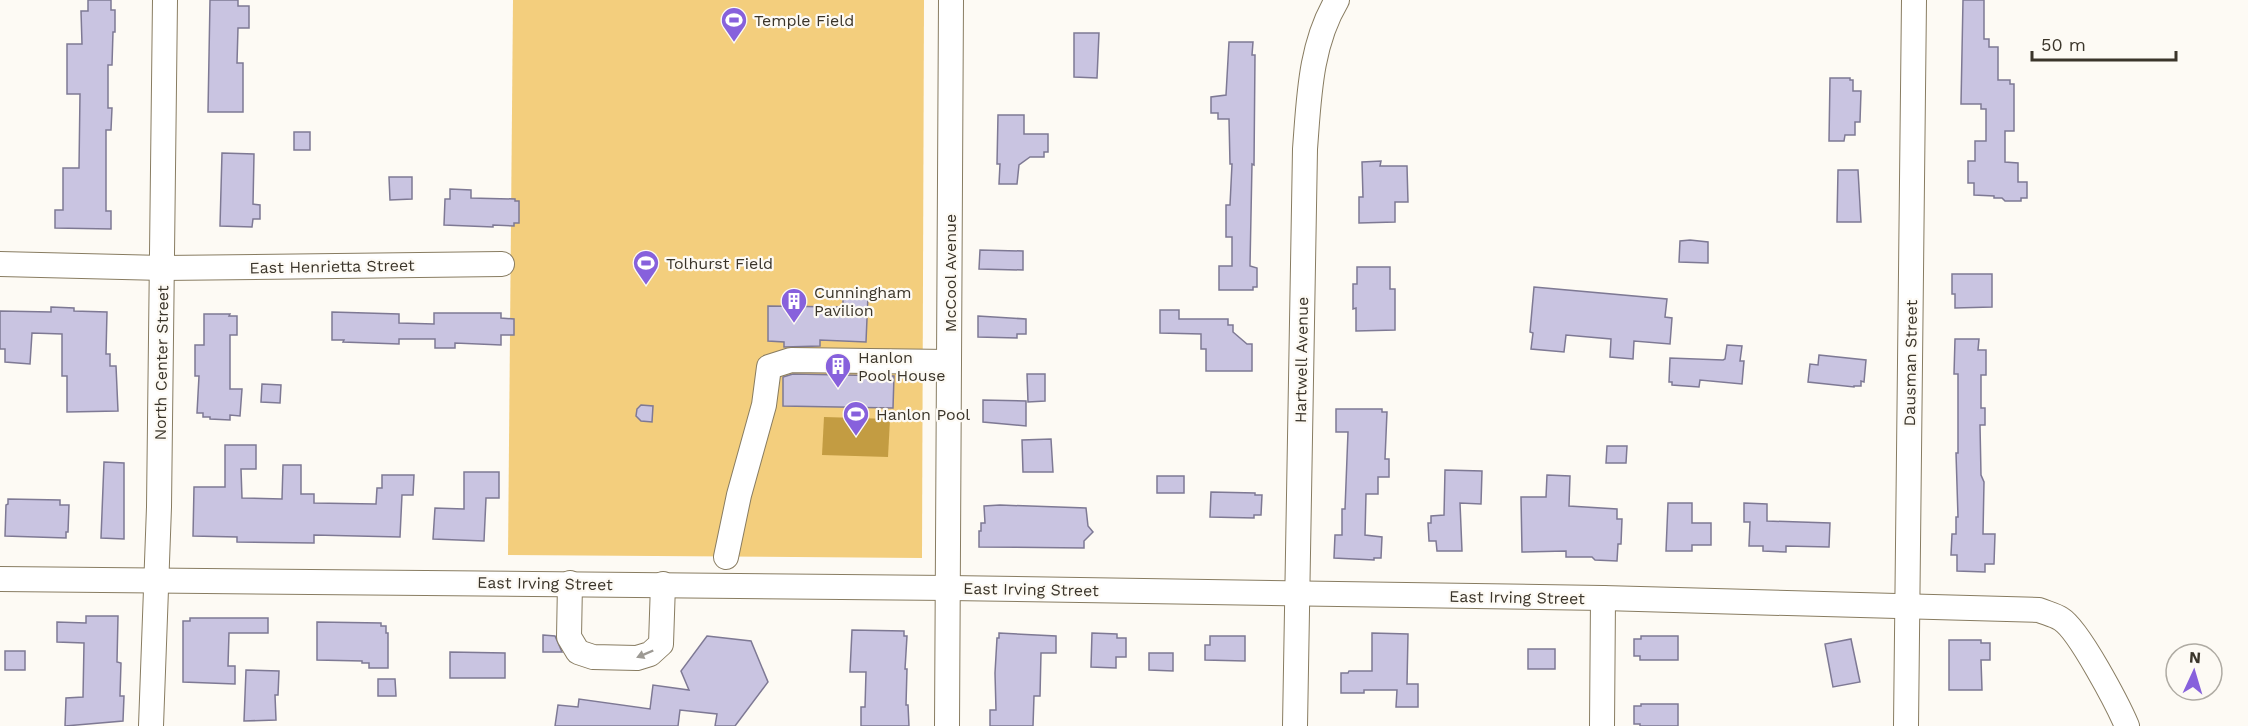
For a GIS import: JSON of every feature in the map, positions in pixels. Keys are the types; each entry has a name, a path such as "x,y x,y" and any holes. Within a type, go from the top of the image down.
{"street":[{"name":"North Center Street","path":"151,726 159,507 165,0"},
{"name":"McCool Avenue","path":"947,726 951,0"},
{"name":"Hartwell Avenue","path":"1295,726 1305,149 1310,82 1315,52 1337,0"},
{"name":"Dausman Street","path":"1906,726 1914,0"},
{"name":"East Henrietta Street","path":"0,264 163,268 502,264"},
{"path":"726,557 739,495 764,405 769,367 790,360 949,362"},
{"name":"East Irving Street","path":"0,579 663,584 1297,593 1603,598 2040,610 2062,620 2075,633 2118,704 2127,726"},
{"path":"570,583 569,637 578,651 593,657 637,658 650,654 661,644 663,584"},
{"path":"1602,726 1603,598"}],"shaded area":[{"path":"513,0 924,0 922,558 508,555"},
{"name":"Hanlon Pool","path":"824,417 890,419 888,457 822,455"}],"building":[{"path":"88,0 111,0 111,10 115,10 112,65 108,65 108,108 112,108 111,130 106,130 106,211 111,211 111,229 55,228 55,210 63,210 63,168 79,168 80,94 67,94 67,44 82,44 81,11 88,11"},
{"path":"210,0 238,0 238,6 249,6 249,28 238,28 237,63 243,63 243,112 208,112"},
{"path":"1963,0 1984,0 1984,39 1989,39 1989,47 1998,47 1998,80 2010,80 2010,84 2014,84 2014,131 2005,131 2005,162 2018,163 2018,182 2027,182 2027,198 2021,198 2021,201 2005,201 2002,198 1994,198 1994,196 1974,195 1974,183 1968,183 1968,161 1975,161 1975,141 1986,141 1986,109 1981,109 1981,104 1961,104"},
{"path":"1074,33 1099,33 1097,78 1074,77"},
{"path":"1229,42 1253,42 1252,55 1255,55 1250,266 1257,268 1257,287 1253,287 1253,290 1219,290 1219,266 1232,266 1232,237 1226,237 1226,205 1230,205 1232,164 1230,164 1229,119 1218,119 1218,113 1211,113 1211,97 1226,95"},
{"path":"1830,78 1850,78 1853,80 1853,91 1861,91 1860,122 1855,122 1855,135 1845,135 1844,141 1829,141"},
{"path":"998,115 1024,115 1024,134 1048,134 1048,152 1044,152 1044,157 1030,157 1019,165 1017,184 999,184"},
{"path":"294,132 310,132 310,150 294,150"},
{"path":"222,153 254,154 253,204 260,205 260,219 253,219 252,227 220,226"},
{"path":"1381,161 1380,166 1407,166 1408,202 1395,202 1395,222 1359,223 1359,197 1363,197 1362,162"},
{"path":"1838,170 1858,170 1861,222 1837,222"},
{"path":"389,177 412,177 412,199 390,200"},
{"path":"450,189 471,190 471,198 515,199 519,201 519,223 514,223 514,226 493,225 493,227 444,225 445,199 450,199"},
{"path":"1680,241 1708,242 1708,263 1679,262"},
{"path":"980,250 1023,251 1023,270 979,269"},
{"path":"1357,267 1390,267 1390,289 1395,289 1395,330 1356,331 1353,284 1357,284"},
{"path":"1952,274 1992,274 1992,307 1955,308"},
{"path":"1534,287 1667,299 1665,317 1672,318 1670,344 1634,341 1633,359 1610,357 1611,339 1566,335 1564,352 1531,349 1533,333 1530,332"},
{"path":"843,294 868,295 866,342 820,340 820,346 784,347 784,342 768,341 768,306 843,307"},
{"path":"51,307 74,308 74,311 107,312 106,354 110,354 110,366 116,366 118,411 67,412 67,376 62,376 62,334 32,333 30,364 5,362 5,349 0,349 0,311 51,312"},
{"path":"1160,310 1179,310 1179,319 1228,319 1228,325 1233,325 1233,332 1247,344 1252,344 1252,371 1206,371 1206,349 1201,349 1201,334 1160,333"},
{"path":"332,312 399,314 399,323 434,324 434,313 501,313 501,318 514,319 514,335 501,335 501,345 455,343 455,348 435,348 435,339 399,339 399,344 343,342 344,340 332,340"},
{"path":"204,314 237,316 237,335 230,335 230,389 242,389 240,416 230,415 230,420 210,419 210,417 203,417 203,413 197,413 199,376 195,376 195,345 204,345"},
{"path":"978,316 1026,319 1026,334 1017,334 1017,338 978,337"},
{"path":"1955,339 1979,339 1978,350 1986,350 1986,375 1981,375 1981,408 1985,408 1985,425 1980,425 1981,475 1984,482 1983,534 1995,534 1994,564 1985,564 1985,572 1957,571 1957,555 1951,555 1952,534 1956,534 1956,517 1958,517 1956,453 1958,453 1958,374 1954,374"},
{"path":"1727,345 1742,346 1740,361 1744,361 1742,384 1700,380 1699,387 1672,385 1672,382 1669,382 1670,358 1723,360"},
{"path":"1819,355 1866,360 1864,382 1861,381 1861,386 1854,387 1808,382 1810,364 1818,365"},
{"name":"Hanlon Pool House","path":"793,374 894,376 893,408 783,406 783,377"},
{"path":"1027,374 1045,374 1045,401 1028,402"},
{"path":"262,384 281,385 280,403 261,402"},
{"path":"983,400 1026,401 1026,426 983,422"},
{"path":"641,405 653,406 652,422 641,421 636,416 637,409"},
{"path":"1336,409 1382,409 1382,412 1387,412 1385,459 1389,459 1389,477 1378,477 1378,494 1366,494 1365,535 1382,537 1381,558 1374,558 1374,560 1334,558 1335,535 1342,535 1342,509 1345,509 1348,432 1336,432"},
{"path":"1051,439 1053,472 1023,472 1022,440"},
{"path":"225,445 256,445 256,469 241,469 242,498 282,499 283,465 301,465 301,494 314,494 314,503 376,504 377,488 382,488 382,475 414,475 413,495 402,495 400,537 314,535 314,543 237,542 237,537 193,536 194,487 225,487"},
{"path":"1607,446 1627,446 1626,463 1606,463"},
{"path":"104,462 124,463 124,539 101,538"},
{"path":"1445,470 1482,471 1481,504 1460,503 1462,551 1437,551 1436,541 1429,541 1428,523 1431,523 1431,516 1444,515"},
{"path":"464,472 499,472 499,498 486,498 484,541 433,539 435,508 464,509"},
{"path":"1547,475 1570,476 1569,506 1617,509 1617,519 1622,519 1621,544 1618,544 1617,561 1595,560 1592,557 1566,557 1566,551 1522,552 1521,497 1546,497"},
{"path":"1157,476 1184,476 1184,493 1157,493"},
{"path":"1211,492 1262,495 1261,515 1254,515 1254,518 1210,517"},
{"path":"8,499 60,500 60,505 69,505 66,538 5,536"},
{"path":"1668,503 1692,503 1692,523 1711,523 1711,545 1692,545 1692,551 1666,551"},
{"path":"1744,503 1767,504 1767,521 1830,523 1829,547 1786,546 1786,552 1763,551 1763,546 1749,546 1750,522 1744,522"},
{"path":"984,506 1086,508 1088,526 1093,532 1084,541 1084,548 979,547 981,523 985,523"},
{"path":"86,616 118,616 117,662 121,663 120,696 124,696 123,721 65,726 66,698 83,697 84,643 57,642 57,622 86,623"},
{"path":"190,618 268,618 268,633 229,633 228,666 235,666 235,684 183,682 183,621 190,621"},
{"path":"317,622 381,623 381,626 386,626 388,668 369,668 369,663 362,663 362,661 317,660"},
{"path":"852,630 904,631 904,636 907,636 905,669 907,669 906,705 908,705 909,726 861,726 861,707 865,707 866,672 850,672"},
{"path":"999,633 1056,636 1056,653 1041,653 1040,696 1034,696 1033,726 990,726 990,710 996,710 995,673"},
{"path":"1092,633 1117,634 1117,638 1126,638 1126,657 1116,657 1116,668 1091,667"},
{"path":"1372,633 1408,634 1407,684 1418,684 1418,707 1396,707 1397,690 1341,693 1341,673 1372,671"},
{"path":"543,635 555,636 562,652 543,652"},
{"path":"707,636 751,641 768,682 735,726 715,726 717,714 680,710 678,726 555,726 558,705 578,707 579,699 650,709 653,685 689,690 681,671"},
{"path":"1210,636 1245,636 1245,661 1205,660 1205,645 1210,645"},
{"path":"1641,636 1678,636 1678,660 1640,660 1640,656 1634,656 1634,639 1641,639"},
{"path":"1851,639 1860,682 1833,687 1825,644"},
{"path":"1949,640 1981,640 1981,643 1990,643 1990,660 1981,660 1982,690 1949,690"},
{"path":"1528,649 1555,649 1555,669 1528,669"},
{"path":"5,651 25,651 25,670 5,670"},
{"path":"450,652 505,653 505,678 450,678"},
{"path":"1149,653 1173,653 1173,671 1149,670"},
{"path":"246,670 279,671 278,695 275,695 276,720 244,721"},
{"path":"378,679 395,679 396,696 378,696"},
{"path":"1641,704 1678,704 1678,726 1634,724 1634,706 1641,706"}],"place":[{"name":"Temple Field","path":"734,43"},
{"name":"Tolhurst Field","path":"646,286"},
{"name":"Cunningham Pavilion","path":"794,324"},
{"name":"Hanlon Pool House","path":"838,389"},
{"name":"Hanlon Pool","path":"856,437"}]}
